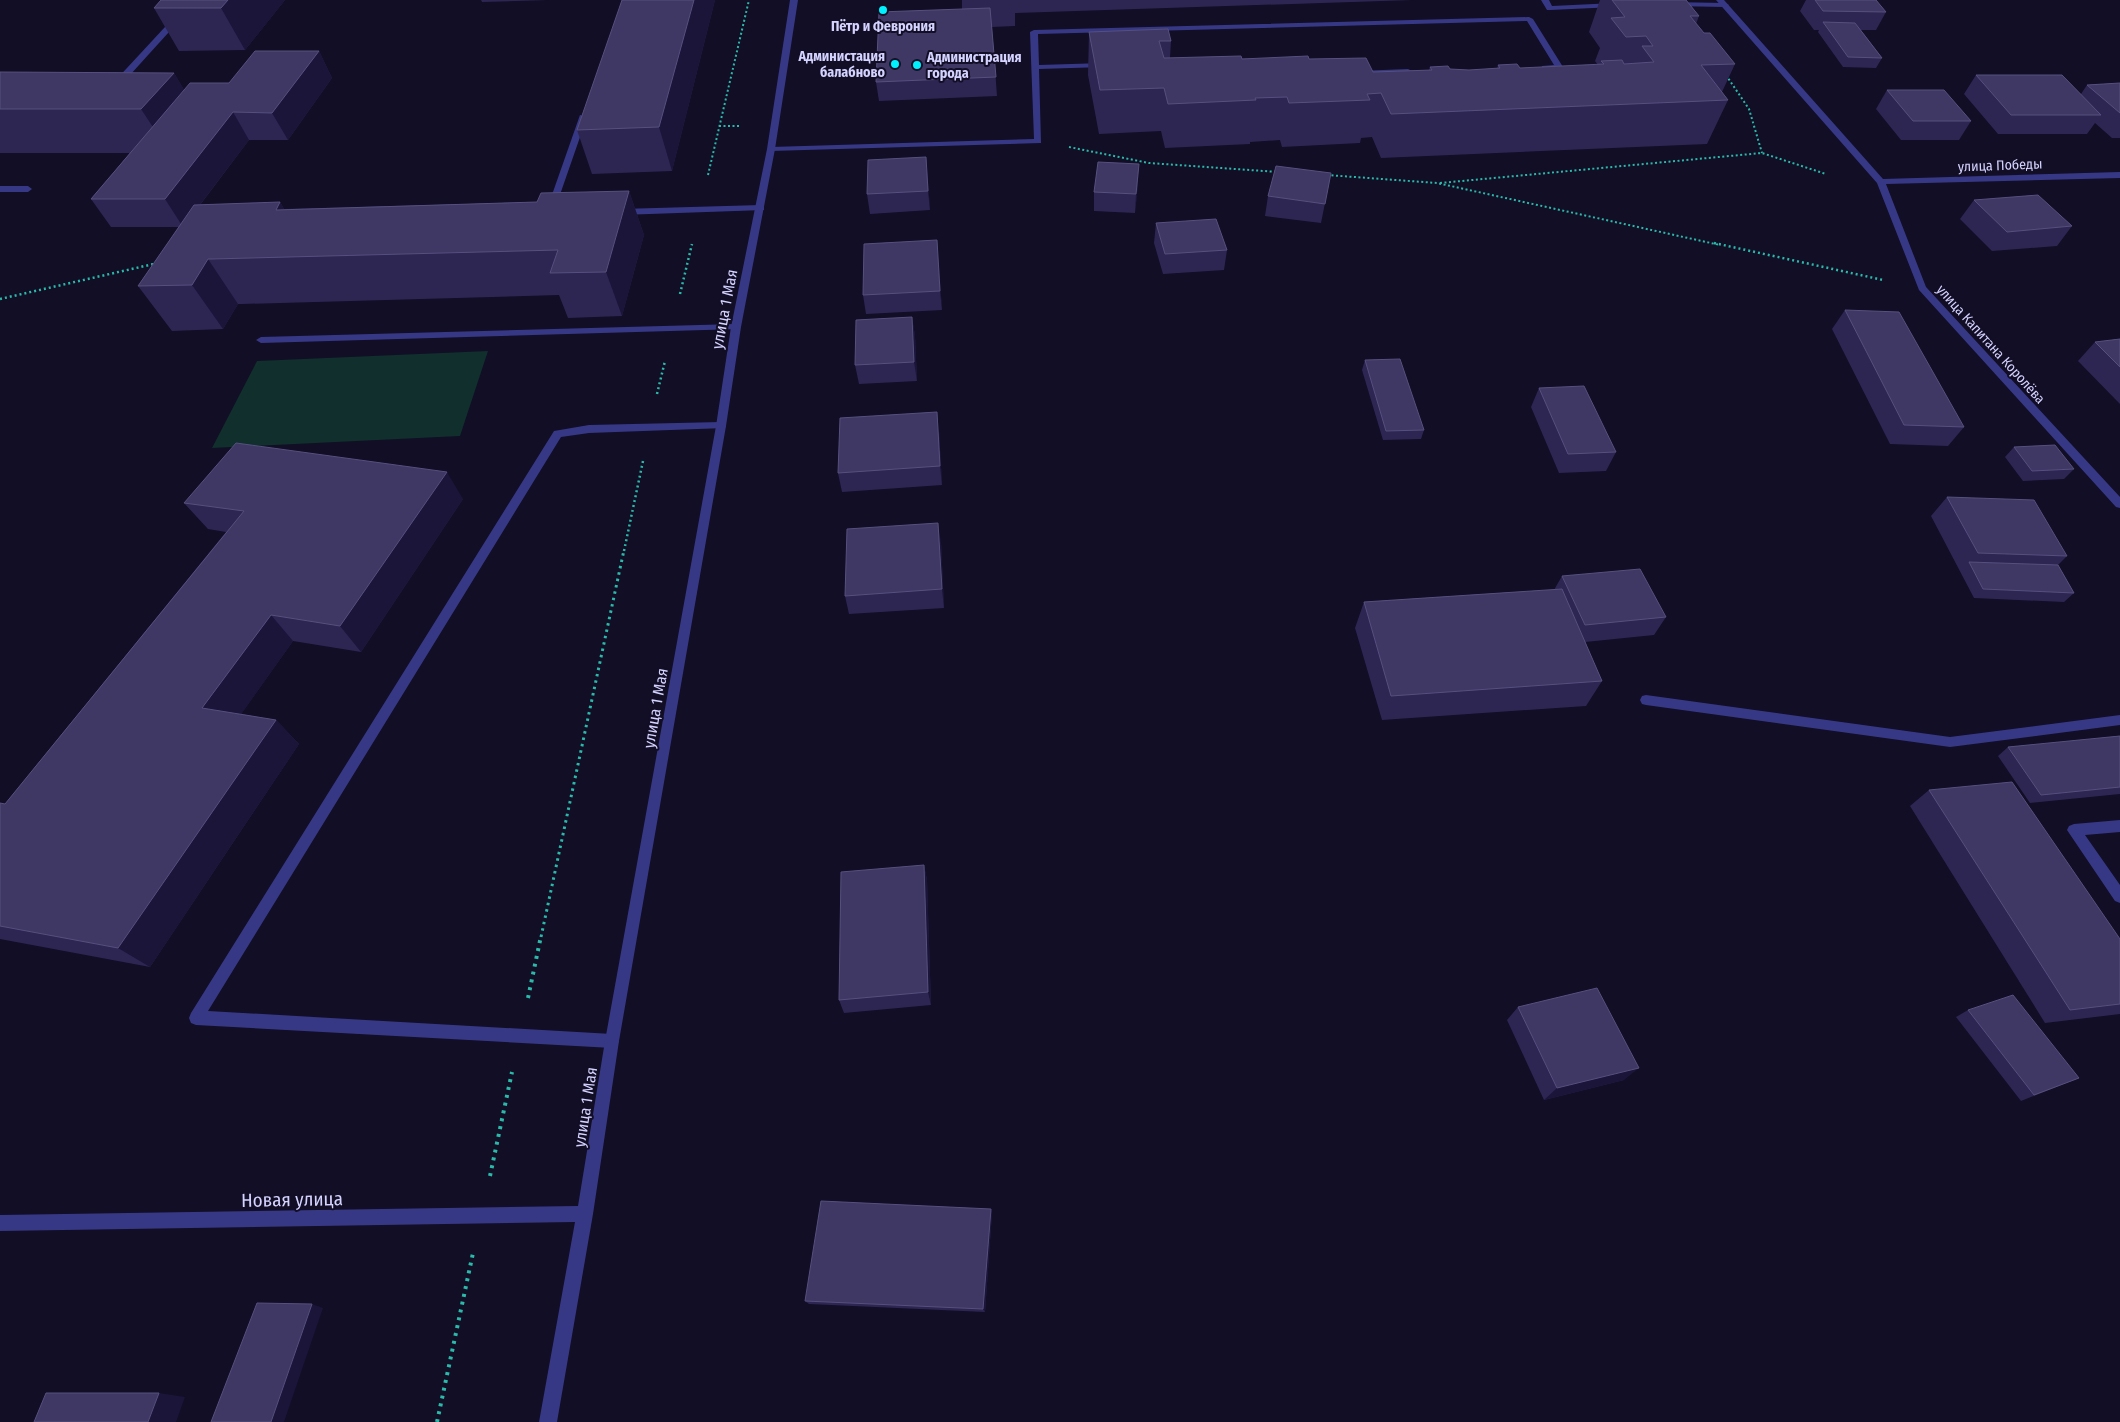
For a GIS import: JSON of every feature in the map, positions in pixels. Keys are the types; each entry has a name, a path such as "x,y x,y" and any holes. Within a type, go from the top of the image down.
{"street":[{"path":"111,90 194,0"},
{"name":"улица 1 Мая","path":"548,1422 585,1214 612,1040 722,426 736,327 761,208 794,0"},
{"path":"1544,11 1545,0"},
{"path":"1660,4 1722,3"},
{"name":"улица Капитана Королёва","path":"1722,3 1881,182 1922,288 2120,504"},
{"path":"771,149 1038,141 1034,32 1529,19 1544,11 1620,5"},
{"path":"1529,19 1559,67 1540,68"},
{"path":"1035,68 1114,65"},
{"path":"1354,73 1412,71"},
{"path":"539,214 554,214 588,104"},
{"name":"улица Победы","path":"1881,182 2120,175"},
{"path":"0,189 28,189"},
{"path":"615,212 761,208"},
{"path":"261,340 736,327"},
{"path":"612,1040 196,1018 558,434 589,429 722,426"},
{"path":"1646,700 1950,742 2120,720"},
{"path":"2120,826 2074,830 2120,897"},
{"name":"Новая улица","path":"0,1223 585,1214"}],"path":[{"path":"437,1422 650,427 748,0"},
{"path":"1722,68 1749,109 1762,153"},
{"path":"1038,141 1149,163 1278,172"},
{"path":"1437,183 1762,153 1856,184 1881,182"},
{"path":"1318,175 1437,183 1922,288"},
{"path":"0,299 164,261"}],"green space":[{"path":"488,351 460,436 212,448 257,361"}],"building":[{"path":"161,0 228,0 221,8 154,8"},
{"path":"622,0 694,0 659,127 577,130"},
{"path":"1612,0 1686,0 1699,16 1690,16 1704,33 1710,33 1735,64 1701,65 1728,100 1391,114 1381,93 1367,94 1370,100 1289,103 1287,97 1168,104 1164,88 1100,90 1089,32 1168,29 1171,41 1159,41 1164,58 1241,56 1242,59 1308,56 1309,59 1366,58 1373,72 1432,70 1430,67 1448,66 1450,69 1469,70 1500,68 1498,65 1517,64 1520,68 1604,64 1601,61 1622,60 1624,64 1654,62 1642,46 1653,46 1646,36 1626,37 1611,18 1625,17"},
{"path":"1815,0 1876,0 1886,12 1823,11"},
{"path":"990,8 996,77 876,82 879,12"},
{"path":"1823,22 1855,23 1882,58 1848,57"},
{"path":"255,51 319,51 272,113 233,112 165,199 91,199 190,83 229,83"},
{"path":"0,72 174,73 141,109 0,109"},
{"path":"1976,75 2062,75 2101,115 2011,115"},
{"path":"2120,83 2120,113 2087,85"},
{"path":"1887,90 1944,90 1971,121 1913,121"},
{"path":"926,157 928,191 867,194 868,160"},
{"path":"1098,162 1139,164 1136,194 1094,192"},
{"path":"1276,166 1331,173 1325,204 1268,196"},
{"path":"629,191 606,272 550,273 558,250 208,259 192,285 138,286 194,205 280,202 276,210 537,202 541,193"},
{"path":"2038,195 2072,226 2007,232 1974,200"},
{"path":"1216,219 1227,250 1165,254 1156,223"},
{"path":"937,240 940,291 863,295 864,244"},
{"path":"1845,310 1899,312 1964,427 1904,425"},
{"path":"912,317 914,362 855,365 856,320"},
{"path":"2120,339 2120,367 2095,342"},
{"path":"1400,359 1424,430 1386,431 1365,360"},
{"path":"1584,386 1616,452 1568,454 1539,388"},
{"path":"937,412 940,466 838,473 840,418"},
{"path":"236,443 447,472 340,626 271,615 202,708 276,720 118,948 0,926 0,803 5,804 244,511 184,503"},
{"path":"2055,445 2074,469 2032,471 2014,447"},
{"path":"1947,497 2034,500 2067,556 1978,553"},
{"path":"938,523 942,589 845,596 847,529"},
{"path":"1969,562 2058,565 2074,593 1983,589"},
{"path":"1640,569 1666,617 1585,625 1562,576"},
{"path":"1562,589 1602,681 1391,696 1364,602"},
{"path":"2120,736 2120,787 2041,795 2008,747"},
{"path":"2012,782 2120,939 2120,1004 2070,1010 1929,790"},
{"path":"924,865 928,992 839,1000 841,872"},
{"path":"1597,988 1639,1068 1557,1088 1518,1007"},
{"path":"2013,995 2079,1078 2034,1095 1968,1010"},
{"path":"821,1201 991,1209 983,1309 805,1301"},
{"path":"257,1303 312,1304 271,1422 211,1422"},
{"path":"46,1393 159,1393 148,1422 34,1422"}],"place":[{"name":"Пётр и Феврония","path":"883,10"},
{"name":"Администация балабново","path":"895,64"},
{"name":"Администрация города","path":"917,65"}]}
